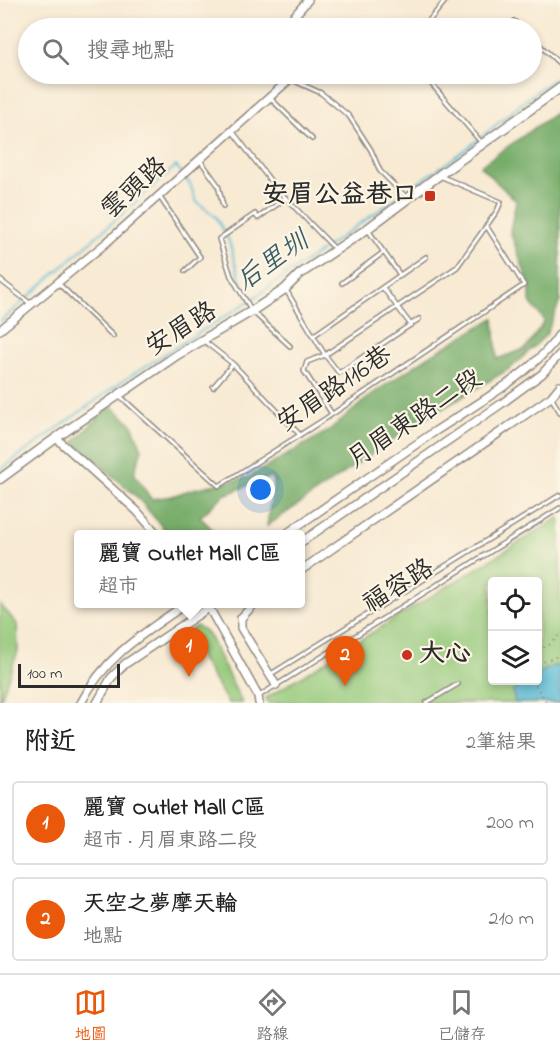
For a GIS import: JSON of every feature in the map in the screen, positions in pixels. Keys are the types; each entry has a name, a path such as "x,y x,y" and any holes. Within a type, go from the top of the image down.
{"street":[{"path":"293,18 308,0"},
{"name":"雲頭路","path":"0,330 33,305 233,132 281,84"},
{"name":"安眉路","path":"0,479 119,395 285,288 300,274 367,229 560,88"},
{"name":"月眉東路二段","path":"292,530 534,363 554,343 560,333"},
{"name":"月眉東路二段","path":"305,540 501,404 542,374 560,354"},
{"path":"305,568 551,397 560,386"},
{"path":"56,438 137,511 154,530"},
{"path":"81,703 102,669 118,654 179,608"},
{"path":"97,703 111,678 125,664 206,608"},
{"path":"212,608 258,700"},
{"path":"250,608 241,618 241,628 276,685"}],"lane":[{"path":"431,18 446,0"},
{"path":"542,48 560,64"},
{"path":"304,84 321,93 349,116 380,171 407,198"},
{"path":"432,84 483,144"},
{"path":"269,97 312,139"},
{"path":"233,132 286,198 337,250"},
{"path":"200,160 218,185 223,206"},
{"path":"332,415 304,371 307,362 325,355 457,267 487,227 501,202 438,176"},
{"path":"159,196 200,257 185,271"},
{"path":"286,198 258,218 255,214 219,239 231,276 252,311 290,346"},
{"name":"安眉路116巷","path":"119,395 219,486 332,415 524,285 487,227"},
{"path":"367,229 400,275"},
{"path":"342,284 384,252"},
{"path":"313,336 426,257"},
{"path":"0,279 33,305"},
{"path":"58,282 113,336"},
{"path":"383,287 411,325"},
{"path":"285,288 325,355 339,373 419,319"},
{"path":"203,340 232,364 301,435"},
{"path":"213,387 232,364"},
{"path":"551,397 560,412"},
{"path":"270,674 560,495"},
{"name":"福容路","path":"258,700 276,685 560,508"},
{"path":"426,703 458,684"}],"path":[{"path":"542,648 551,644 560,634"},
{"path":"542,662 560,655"},
{"path":"535,685 547,703"}],"green space":[{"path":"560,110 560,301 546,335 511,368 413,426 267,526 274,480 270,477 224,495 200,517 213,530 165,530 138,498 74,442 110,405 132,424 142,449 134,473 151,499 172,496 249,477 328,431 375,392 431,355 494,318 497,359 525,349 545,321 530,302 530,287 510,231 516,201 480,166"},
{"path":"560,517 560,703 268,703 266,698"},
{"path":"0,604 17,624 18,651 0,701"},
{"path":"196,626 204,630 210,638 242,703 228,703 186,634"}],"water":[{"path":"553,666 560,666 560,703 515,703 513,691 521,685 542,685 542,672"}],"waterway":[{"name":"后里圳","path":"0,470 124,380 251,300 468,148 560,75"},
{"path":"0,322 176,166 181,172"},
{"path":"184,177 190,184 196,201 216,217 229,241 240,280 251,300"}],"place":[{"name":"安眉公益巷口","path":"430,196"},
{"name":"大心","path":"407,655"},
{"name":"麗寶 Outlet Mall C區","path":"189,677"},
{"name":"天空之夢摩天輪","path":"345,686"}]}
